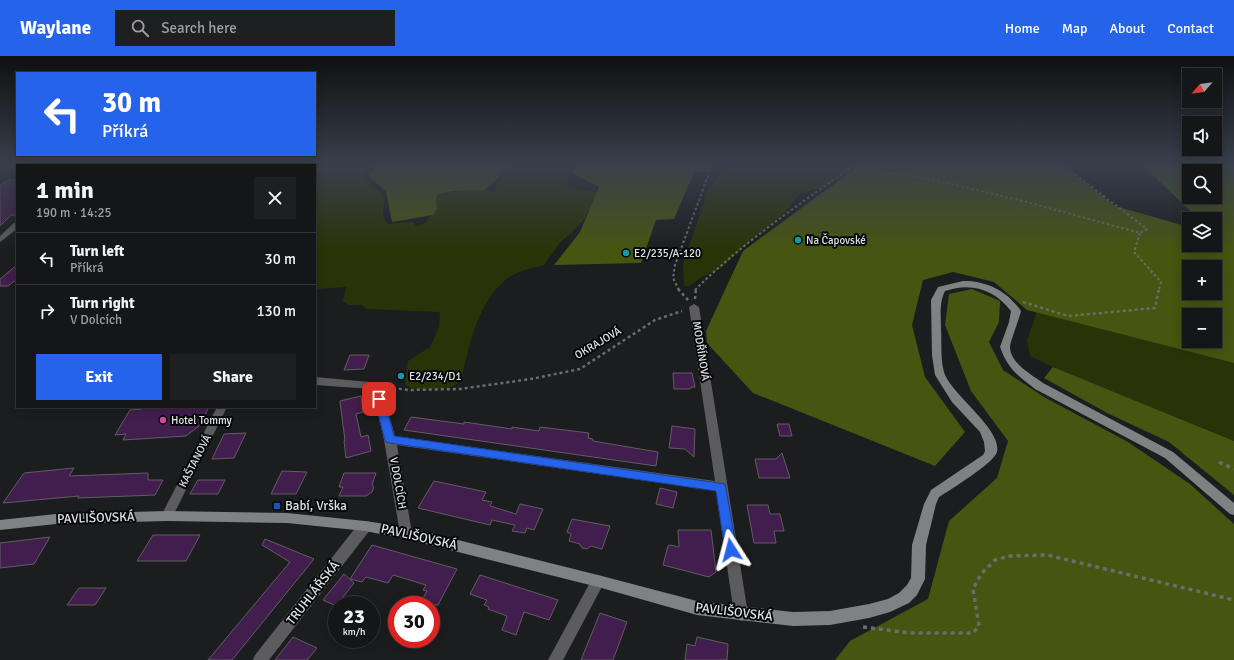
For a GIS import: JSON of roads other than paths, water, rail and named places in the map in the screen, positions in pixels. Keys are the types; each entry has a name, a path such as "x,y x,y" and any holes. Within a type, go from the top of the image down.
{"street":[{"path":"0,240 16,226"},
{"name":"PAVLIŠOVSKÁ","path":"0,525 56,519 166,516 287,518 365,526 406,533 598,580 697,608 793,619 830,618 890,606 904,598 912,590 918,579 920,545 930,504 935,494 987,458 991,452 990,442 985,430 956,400 940,375 937,355 936,300 941,289 954,283 970,283 985,286 999,292 1010,301 1016,311 1014,322 1005,347 1010,361 1022,374 1039,386 1068,402 1169,455 1234,510"},
{"name":"MODŘÍNOVÁ","path":"694,307 741,614"},
{"name":"V DOLCÍCH","path":"316,381 376,386 390,440 406,533"},
{"name":"KAŠTANOVÁ","path":"166,516 221,408"},
{"path":"390,440 721,487"},
{"name":"TRUHLÁŘSKÁ","path":"260,660 365,526"},
{"path":"555,660 598,580"}],"place":[{"name":"Na Čapovské","path":"798,240"},
{"name":"E2/235/A-120","path":"626,253"},
{"name":"E2/234/D1","path":"401,376"},
{"name":"Hotel Tommy","path":"163,420"},
{"name":"Babí, Vrška","path":"277,506"}]}
